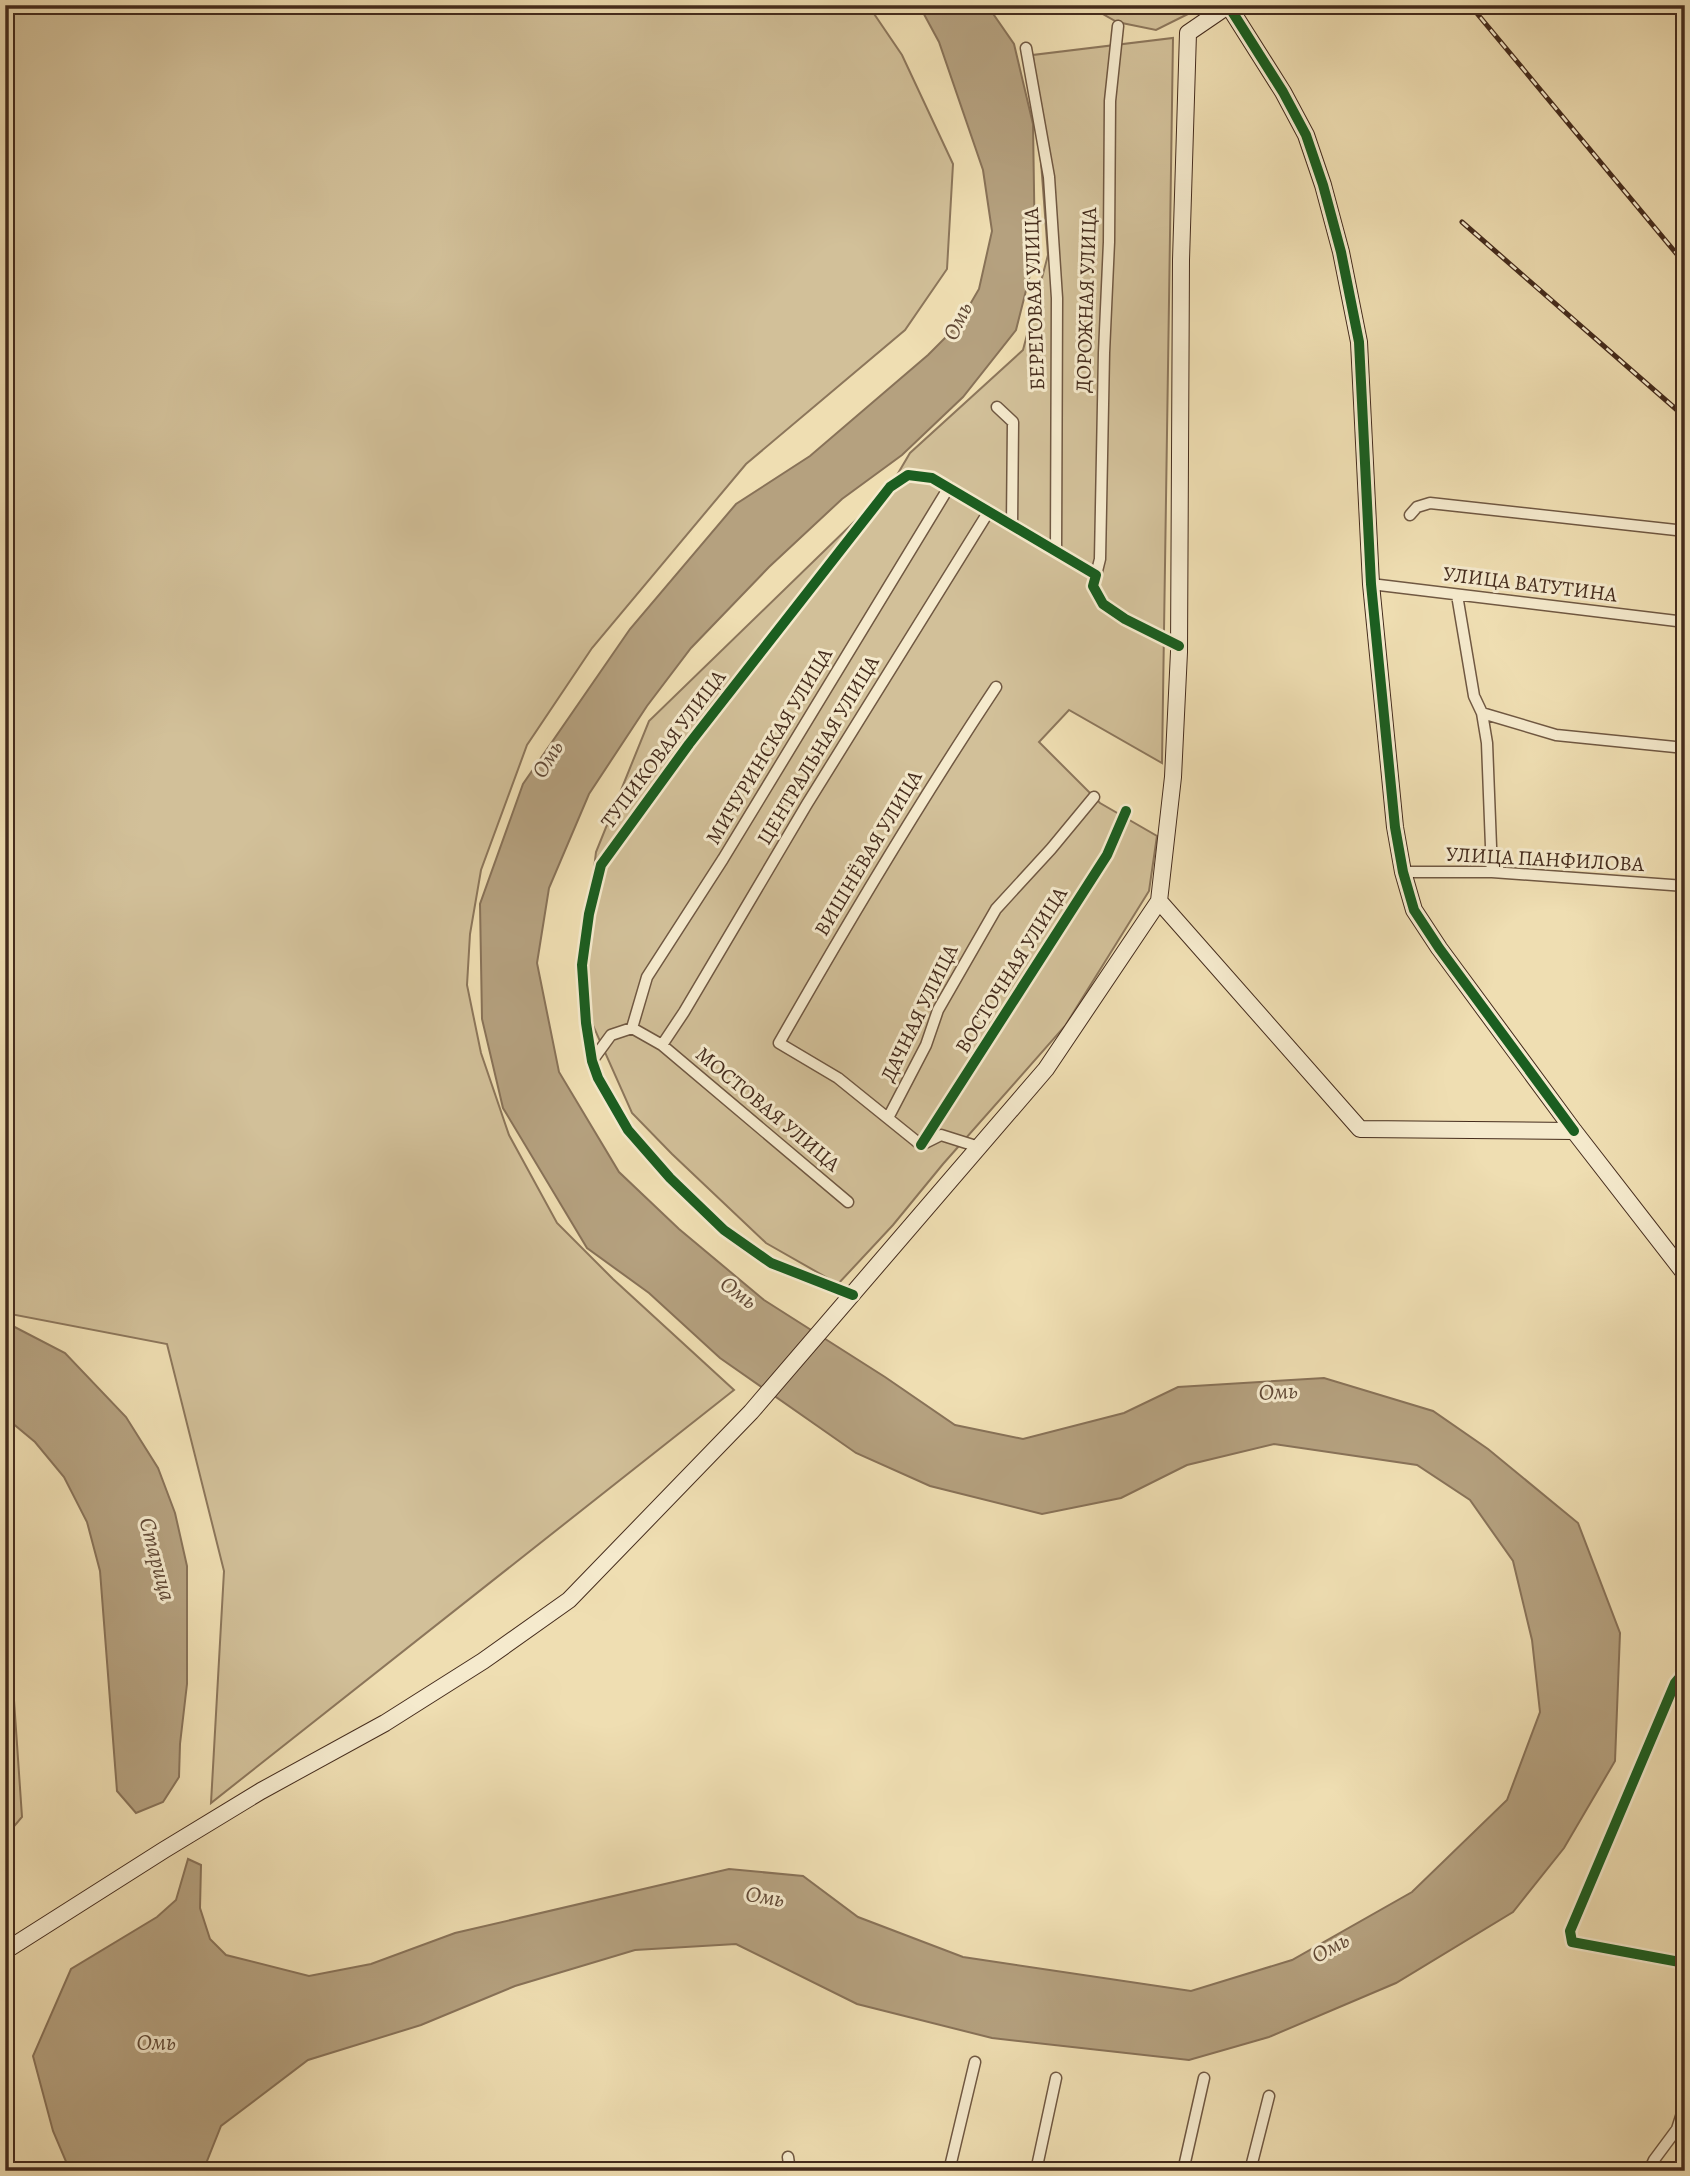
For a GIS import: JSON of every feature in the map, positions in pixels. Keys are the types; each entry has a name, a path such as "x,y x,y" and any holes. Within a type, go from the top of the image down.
{"main road":[{"path":"5,1951 261,1791 385,1723 483,1661 569,1600 751,1412 1046,1069 1159,901 1173,777 1179,646 1181,260 1188,33 1228,5 1283,92 1306,135 1341,252 1359,342 1371,584 1395,827 1403,872 1414,910 1574,1131 1685,1274"},
{"path":"1159,901 1360,1129 1574,1131"}],"street":[{"name":"ДОРОЖНАЯ УЛИЦА","path":"1096,575 1100,559 1110,101 1118,26"},
{"name":"БЕРЕГОВАЯ УЛИЦА","path":"1026,48 1049,177 1057,298 1056,551"},
{"path":"997,407 1013,422 1012,525"},
{"name":"ТУПИКОВАЯ УЛИЦА","path":"851,1297 771,1263 724,1230 670,1178 628,1130 592,1061 582,965 589,914 601,865 689,744 890,487 908,475 932,478 949,487"},
{"path":"949,487 1096,575 1093,586 1103,604 1125,619 1179,646"},
{"name":"МИЧУРИНСКАЯ УЛИЦА","path":"632,1028 647,978 729,849 949,487"},
{"path":"1410,515 1430,503 1685,531"},
{"name":"ЦЕНТРАЛЬНАЯ УЛИЦА","path":"662,1045 807,804 989,511"},
{"name":"УЛИЦА ВАТУТИНА","path":"1371,584 1685,622"},
{"path":"1457,595 1474,696 1482,713 1487,743 1492,872"},
{"name":"ВИШНЁВАЯ УЛИЦА","path":"888,1118 838,1078 779,1043 934,780 996,687"},
{"path":"1482,713 1556,735 1685,748"},
{"name":"ДАЧНАЯ УЛИЦА","path":"888,1118 926,1045 938,1010 996,909 1094,797"},
{"name":"ВОСТОЧНАЯ УЛИЦА","path":"921,1145 1108,855 1126,811"},
{"name":"УЛИЦА ПАНФИЛОВА","path":"1403,872 1492,872 1685,886"},
{"path":"592,1061 611,1035 632,1028"},
{"name":"МОСТОВАЯ УЛИЦА","path":"632,1028 662,1045 848,1202"},
{"path":"888,1118 921,1145 941,1135 979,1147"},
{"path":"1685,1671 1675,1683 1570,1931 1572,1942 1685,1963"},
{"path":"949,2171 975,2062"},
{"path":"1036,2171 1056,2078"},
{"path":"1183,2171 1204,2078"},
{"path":"1251,2171 1269,2096"},
{"path":"1649,2171 1677,2129 1685,2104"},
{"path":"788,2157 790,2171"}],"shaded area":[{"path":"5,5 868,5 902,55 953,164 947,269 905,330 746,464 592,648 527,745 481,870 470,934 467,985 481,1053 509,1135 557,1223 613,1279 734,1390 211,1803 224,1571 167,1344 5,1313"},
{"path":"1087,5 1198,5 1200,8 1156,30 1117,22"},
{"path":"1173,38 1162,763 1069,710 1039,742 1100,803 1157,836 1149,891 1065,1026 893,1225 838,1284 766,1243 632,1113 579,994 596,852 649,721 890,487 910,453 1023,350 1048,255 1033,55"},
{"path":"5,1569 22,1817 5,1837"}],"water":[{"name":"Омь","path":"919,5 987,5 1014,44 1033,124 1035,255 1016,330 963,397 902,455 842,499 769,567 691,648 647,706 589,794 549,888 537,963 559,1072 619,1172 679,1229 764,1300 955,1425 1023,1439 1124,1413 1178,1387 1324,1378 1433,1411 1488,1449 1578,1523 1620,1633 1615,1761 1564,1848 1513,1912 1396,1983 1269,2037 1189,2060 992,2038 857,2004 736,1944 635,1950 515,1986 421,2025 308,2060 221,2126 203,2171 70,2171 53,2131 33,2056 71,1969 157,1917 176,1900 188,1859 201,1865 200,1908 210,1939 226,1955 309,1976 371,1964 455,1933 729,1869 803,1876 858,1917 963,1957 1191,1991 1292,1960 1412,1892 1507,1800 1540,1712 1532,1640 1513,1561 1470,1500 1417,1465 1274,1444 1187,1465 1121,1498 1042,1514 930,1486 856,1453 720,1358 649,1293 587,1248 503,1108 482,1019 480,904 523,784 630,629 736,504 810,456 928,355 958,325 979,289 992,231 983,170 939,42"},
{"name":"Старица","path":"5,1322 65,1353 126,1417 158,1468 175,1513 187,1566 187,1684 179,1777 163,1802 136,1813 117,1791 100,1571 87,1522 64,1477 35,1442 5,1417"}],"railway":[{"path":"1470,5 1685,264"},
{"path":"1462,222 1685,417"}],"cycle path":[{"path":"1228,5 1283,92 1306,135 1341,252 1359,342 1371,584 1395,827 1403,872 1414,910 1574,1131"},
{"path":"853,1295 771,1263 724,1230 670,1178 628,1130 598,1078 592,1061 586,1023 582,965 589,914 601,865 689,744 890,487 908,475 932,478 1096,575 1093,586 1103,604 1125,619 1179,646"},
{"path":"921,1145 1107,855 1126,811"},
{"path":"1685,1671 1675,1683 1570,1931 1572,1942 1685,1963"}]}
